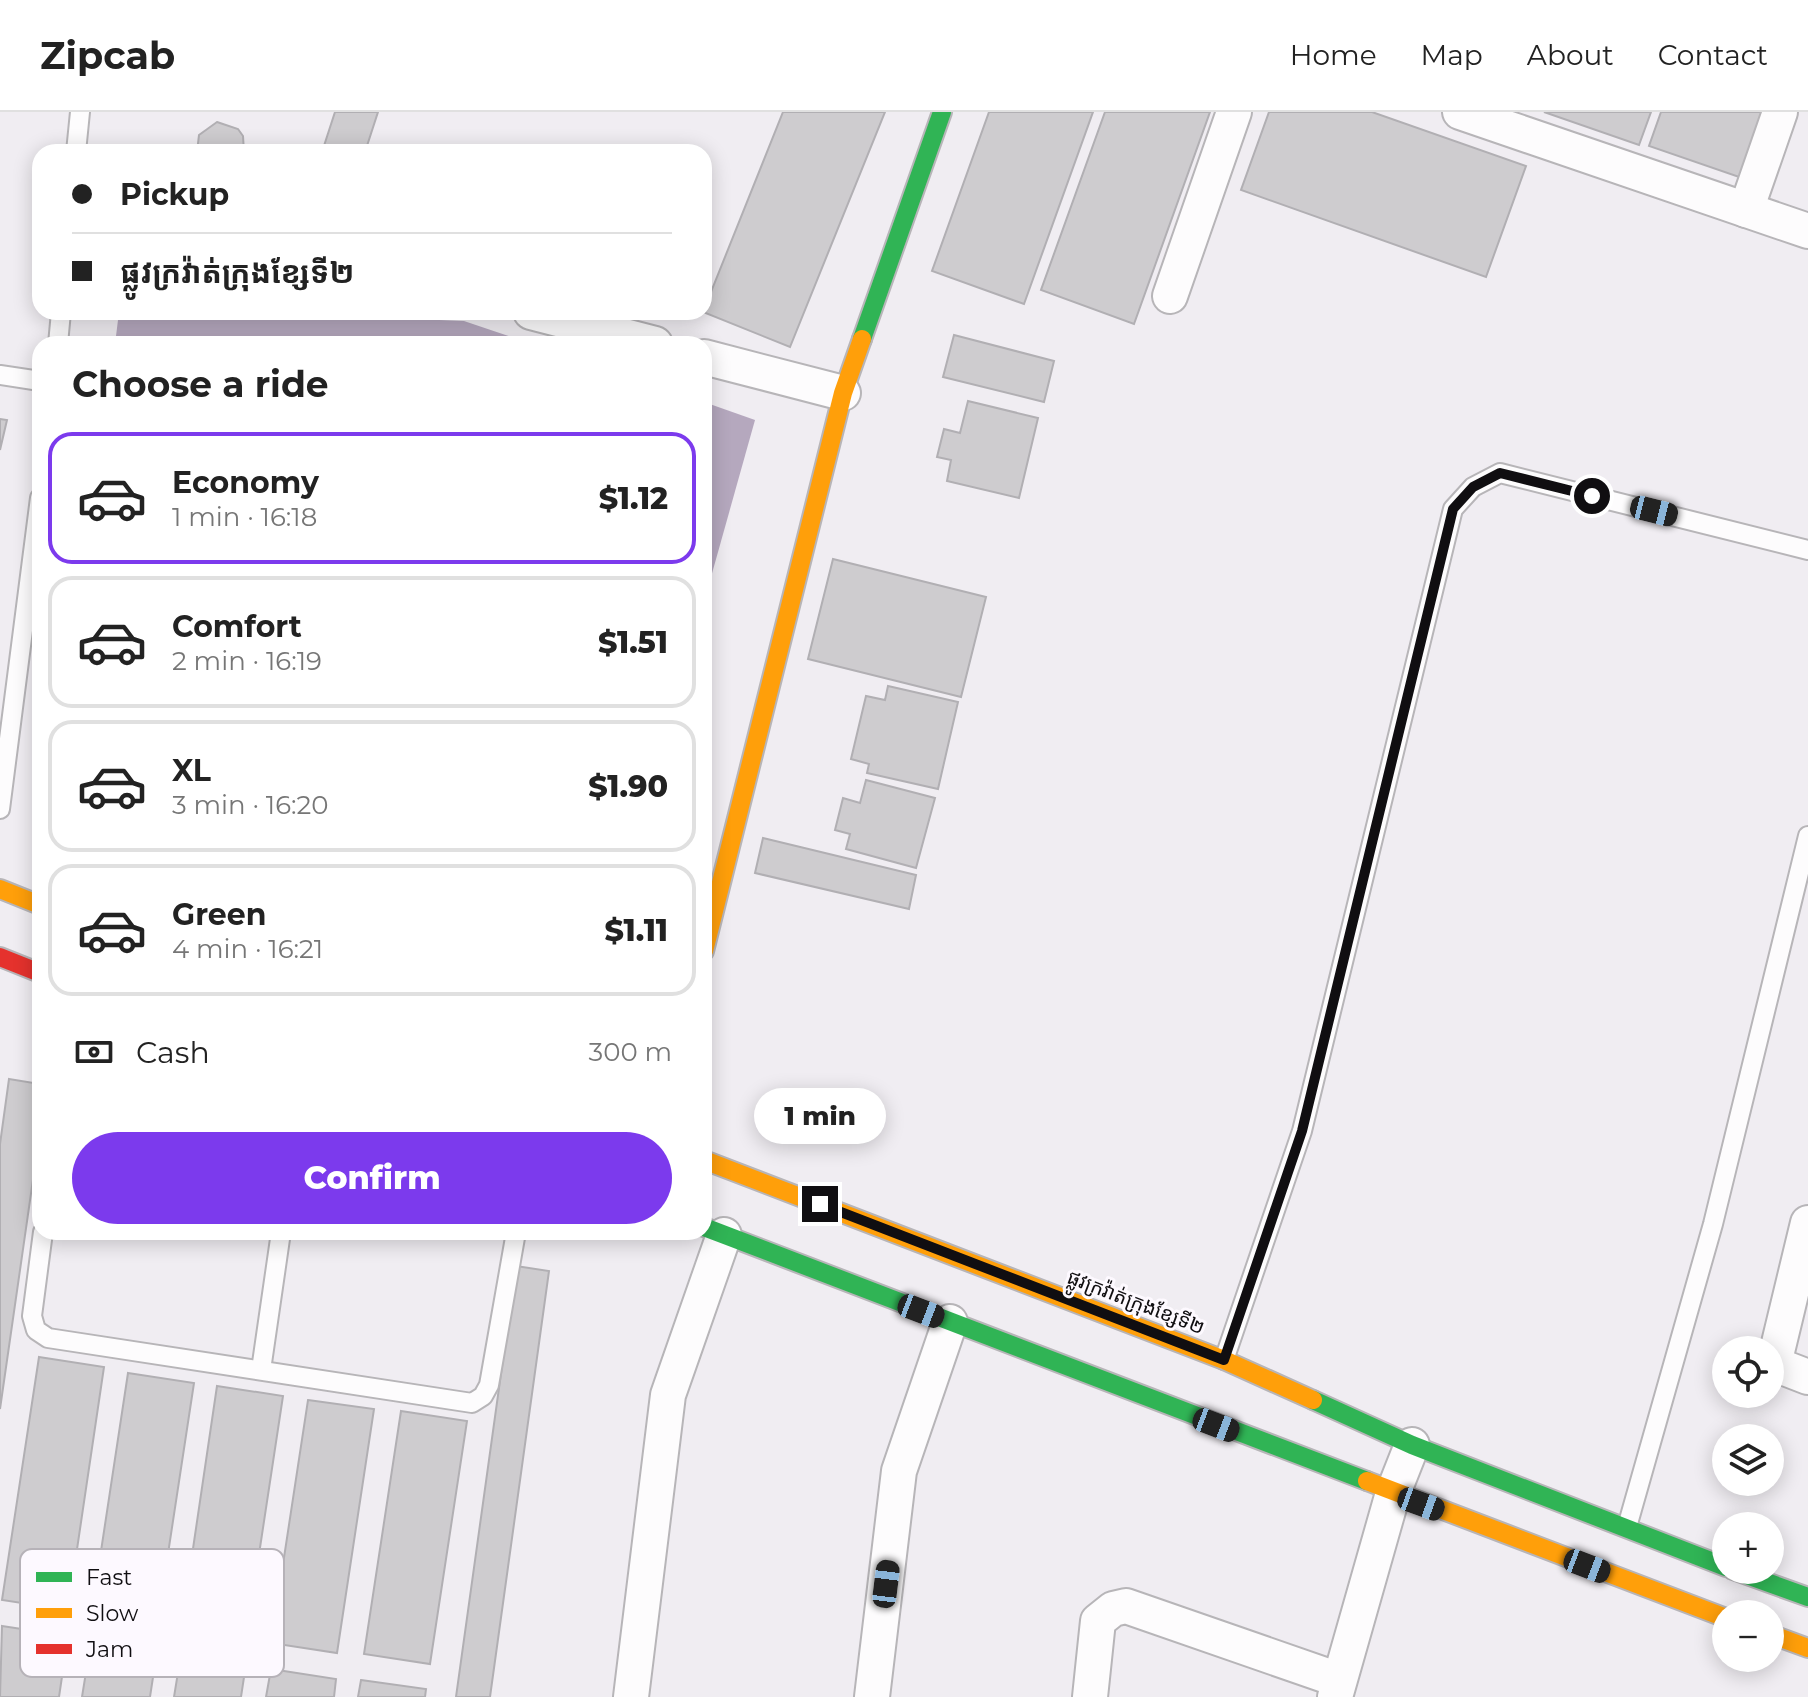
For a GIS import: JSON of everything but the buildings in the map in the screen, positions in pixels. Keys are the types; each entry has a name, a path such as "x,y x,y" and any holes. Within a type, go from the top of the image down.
{"main road":[{"path":"712,919 843,393 942,112"},
{"path":"0,889 32,902"},
{"path":"0,957 32,970"},
{"name":"ផ្លូវក្រវ៉ាត់ក្រុងខ្សែទី២","path":"712,1163 1224,1360 1412,1445 1712,1561"},
{"path":"714,1231 1712,1613"},
{"path":"1772,1584 1808,1597"},
{"path":"1784,1639 1808,1648"}],"street":[{"path":"1170,296 1234,112"},
{"path":"1460,112 1514,121 1808,231"},
{"path":"1746,210 1780,112"},
{"path":"562,320 624,336"},
{"path":"712,359 843,393"},
{"path":"1808,1223 1774,1364 1808,1377"},
{"path":"631,1697 668,1395 711,1240"},
{"path":"872,1697 899,1471 950,1322"},
{"path":"1090,1697 1098,1621 1113,1609 1126,1606 1337,1688 1393,1493 1412,1445"}],"lane":[{"path":"77,144 80,112"},
{"path":"0,375 32,380"},
{"path":"1224,1360 1302,1131 1453,509 1473,487 1500,473 1808,550"},
{"path":"0,809 32,560"},
{"path":"1627,1527 1713,1224 1808,836"},
{"path":"42,1240 32,1316 36,1330 48,1338 472,1403 483,1396 489,1385 515,1240"},
{"path":"261,1370 280,1240"}],"shaded area":[{"path":"118,320 439,320 464,321 508,336 116,336"},
{"path":"712,405 755,420 712,573"}],"traffic: fast":[{"path":"862,339 942,112"},
{"path":"712,1230 1367,1481"},
{"path":"1313,1400 1412,1445 1712,1562"},
{"path":"1772,1584 1808,1597"}],"traffic: slow":[{"path":"712,919 843,393 862,339"},
{"path":"0,889 32,902"},
{"path":"712,1163 1224,1360 1313,1400"},
{"path":"1367,1481 1712,1613"},
{"path":"1784,1639 1808,1648"}],"traffic: jam":[{"path":"0,957 32,970"}],"route":[{"path":"820,1204 1224,1360 1302,1131 1453,509 1473,487 1500,473 1592,496"}]}
